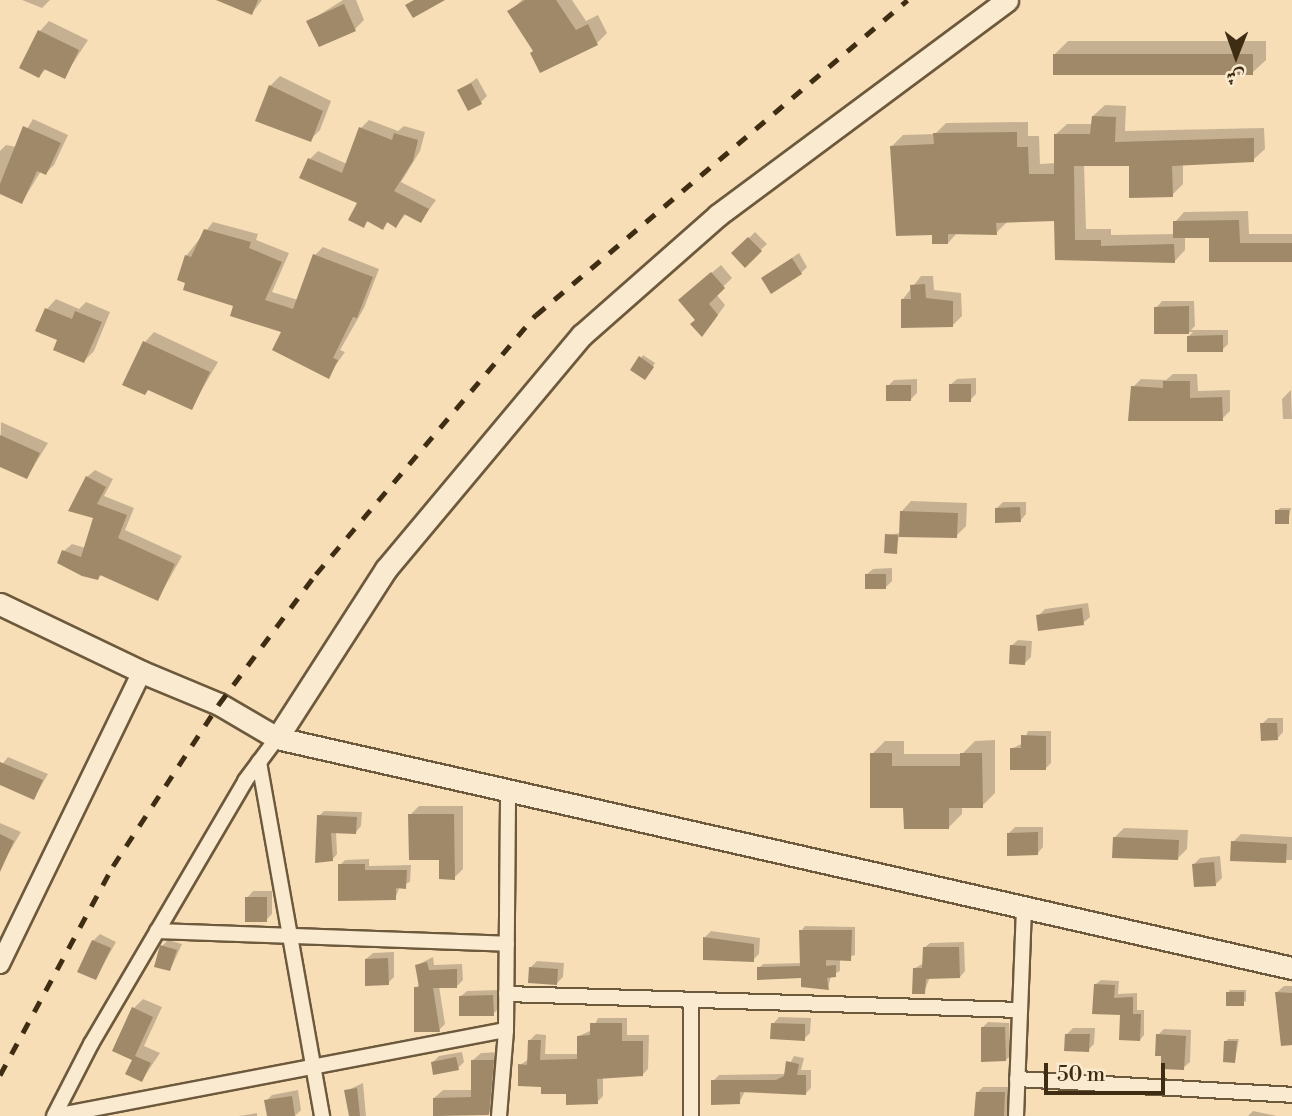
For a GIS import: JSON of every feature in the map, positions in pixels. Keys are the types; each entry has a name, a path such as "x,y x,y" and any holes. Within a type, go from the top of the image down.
{"main road":[{"path":"277,738 386,569 582,335 718,215 1007,0"},
{"path":"0,604 142,673 219,704 277,738 1292,968"}],"street":[{"path":"0,964 142,673"},
{"path":"55,1116 157,931 277,738"},
{"path":"260,762 322,1116"},
{"path":"499,1116 506,1030 508,791"},
{"path":"1016,1116 1024,909"},
{"path":"157,931 507,944"},
{"path":"506,995 1020,1010"},
{"path":"691,1000 691,1116"},
{"path":"55,1116 121,1110 315,1067 506,1030"},
{"path":"1017,1079 1292,1095"}],"building":[{"path":"216,0 258,0 252,15"},
{"path":"414,0 445,0 413,18 405,5"},
{"path":"525,0 556,0 576,30 588,24 598,45 540,73 530,53 533,51 507,11"},
{"path":"344,4 356,31 319,47 306,21"},
{"path":"38,30 79,50 65,79 44,69 39,78 19,68"},
{"path":"1053,54 1253,54 1253,75 1053,75"},
{"path":"471,83 482,104 468,111 457,90"},
{"path":"269,85 323,111 311,142 255,121"},
{"path":"1092,116 1116,117 1115,142 1254,138 1254,162 1172,166 1173,197 1129,198 1129,166 1074,166 1075,240 1101,240 1101,246 1174,244 1175,263 1055,260 1054,221 996,223 997,235 948,234 948,244 932,244 932,235 896,236 890,146 934,144 933,133 1017,132 1017,147 1028,147 1029,174 1054,174 1054,134 1090,134"},
{"path":"23,126 61,143 46,175 37,171 22,204 0,194 0,184"},
{"path":"359,127 392,140 394,133 418,140 413,161 394,191 429,209 421,223 404,214 396,228 387,222 383,230 367,221 364,228 348,220 357,203 299,178 308,158 342,173"},
{"path":"1239,220 1240,243 1292,243 1292,262 1209,262 1209,238 1173,238 1173,221"},
{"path":"204,229 251,242 249,248 282,262 265,300 293,309 313,254 373,277 357,318 353,317 333,358 338,360 329,379 272,350 281,332 230,316 233,306 183,290 185,283 177,280 185,255 191,257"},
{"path":"748,237 762,251 745,268 731,253"},
{"path":"792,258 802,274 771,294 761,278"},
{"path":"711,272 725,288 709,304 718,315 702,337 690,324 695,320 678,300"},
{"path":"925,284 926,298 953,301 953,327 901,328 901,299 911,299 910,285"},
{"path":"1189,306 1189,334 1154,334 1154,307"},
{"path":"45,308 72,319 75,311 102,322 84,363 53,350 57,340 35,331"},
{"path":"1223,335 1223,352 1187,352 1187,336"},
{"path":"143,341 210,372 192,410 148,390 145,395 122,385"},
{"path":"639,356 654,367 645,380 630,370"},
{"path":"1163,381 1190,381 1190,398 1222,397 1223,421 1128,421 1131,386 1163,388"},
{"path":"949,384 971,384 971,402 949,402"},
{"path":"886,385 911,385 911,401 886,401"},
{"path":"0,435 40,453 27,479 0,467"},
{"path":"86,476 106,487 97,504 127,515 118,538 175,564 158,601 100,575 98,580 82,576 57,563 62,550 81,557 93,518 68,511"},
{"path":"1020,507 1021,522 995,523 995,508"},
{"path":"1275,510 1289,510 1289,524 1275,524"},
{"path":"900,511 958,513 957,538 899,537"},
{"path":"885,534 898,535 897,554 884,553"},
{"path":"865,574 886,574 886,589 865,589"},
{"path":"1082,608 1084,625 1038,631 1036,615"},
{"path":"1010,645 1026,646 1025,665 1009,664"},
{"path":"1260,723 1277,723 1278,740 1261,741"},
{"path":"1021,735 1046,736 1046,770 1010,770 1010,748 1021,748"},
{"path":"870,753 892,753 892,766 960,766 960,753 982,753 983,808 949,808 949,829 904,829 903,808 870,808"},
{"path":"0,762 43,780 34,800 0,785"},
{"path":"408,814 454,814 455,880 439,879 439,860 409,860"},
{"path":"317,815 357,817 356,834 331,833 333,861 315,863"},
{"path":"1038,832 1038,855 1007,856 1007,833"},
{"path":"0,834 14,841 0,872"},
{"path":"1113,837 1179,840 1178,860 1112,858"},
{"path":"1231,841 1287,844 1286,863 1230,861"},
{"path":"1214,862 1216,886 1194,887 1192,864"},
{"path":"338,864 365,864 365,870 407,870 406,889 396,888 396,900 338,901"},
{"path":"245,897 267,897 267,922 245,922"},
{"path":"799,930 852,930 851,961 826,960 826,966 836,965 836,977 827,978 829,990 801,987 801,978 757,980 757,967 800,966"},
{"path":"703,937 754,944 754,962 703,960"},
{"path":"92,940 111,948 96,980 77,972"},
{"path":"160,945 177,950 170,971 154,967"},
{"path":"923,947 959,947 960,978 926,979 925,994 912,994 913,968 922,968"},
{"path":"388,958 389,985 365,986 365,959"},
{"path":"427,962 429,970 457,969 457,988 433,988 440,1032 414,1032 414,987 419,987 415,965"},
{"path":"529,967 558,969 557,985 528,983"},
{"path":"1094,984 1115,985 1114,998 1133,997 1133,1014 1141,1014 1140,1041 1119,1040 1120,1015 1092,1014"},
{"path":"1226,992 1244,992 1244,1006 1226,1006"},
{"path":"1275,992 1292,993 1292,1045 1281,1046"},
{"path":"493,995 494,1016 459,1016 459,996"},
{"path":"132,1007 153,1017 135,1056 151,1063 142,1082 125,1074 132,1060 112,1051"},
{"path":"590,1023 622,1023 622,1041 643,1041 643,1076 597,1079 598,1104 566,1105 566,1094 541,1094 541,1087 518,1086 518,1064 527,1065 528,1040 541,1040 540,1060 577,1059 577,1036 590,1035"},
{"path":"771,1023 805,1024 805,1041 770,1039"},
{"path":"981,1027 1005,1027 1006,1061 981,1062"},
{"path":"1065,1034 1090,1034 1089,1052 1064,1051"},
{"path":"1156,1034 1186,1036 1184,1070 1161,1069 1161,1056 1155,1056"},
{"path":"1224,1041 1237,1041 1235,1063 1223,1062"},
{"path":"456,1057 459,1070 433,1075 431,1062"},
{"path":"471,1060 494,1060 489,1115 433,1116 433,1098 471,1097"},
{"path":"786,1061 799,1064 797,1075 806,1075 806,1095 740,1092 740,1104 711,1105 711,1080 776,1080 784,1076"},
{"path":"357,1088 360,1116 349,1116 344,1090"},
{"path":"976,1092 1005,1092 1004,1116 974,1116"},
{"path":"292,1096 295,1116 267,1116 264,1100"}],"railway":[{"path":"0,1075 113,866 219,704 316,574 536,315 908,0"}]}
